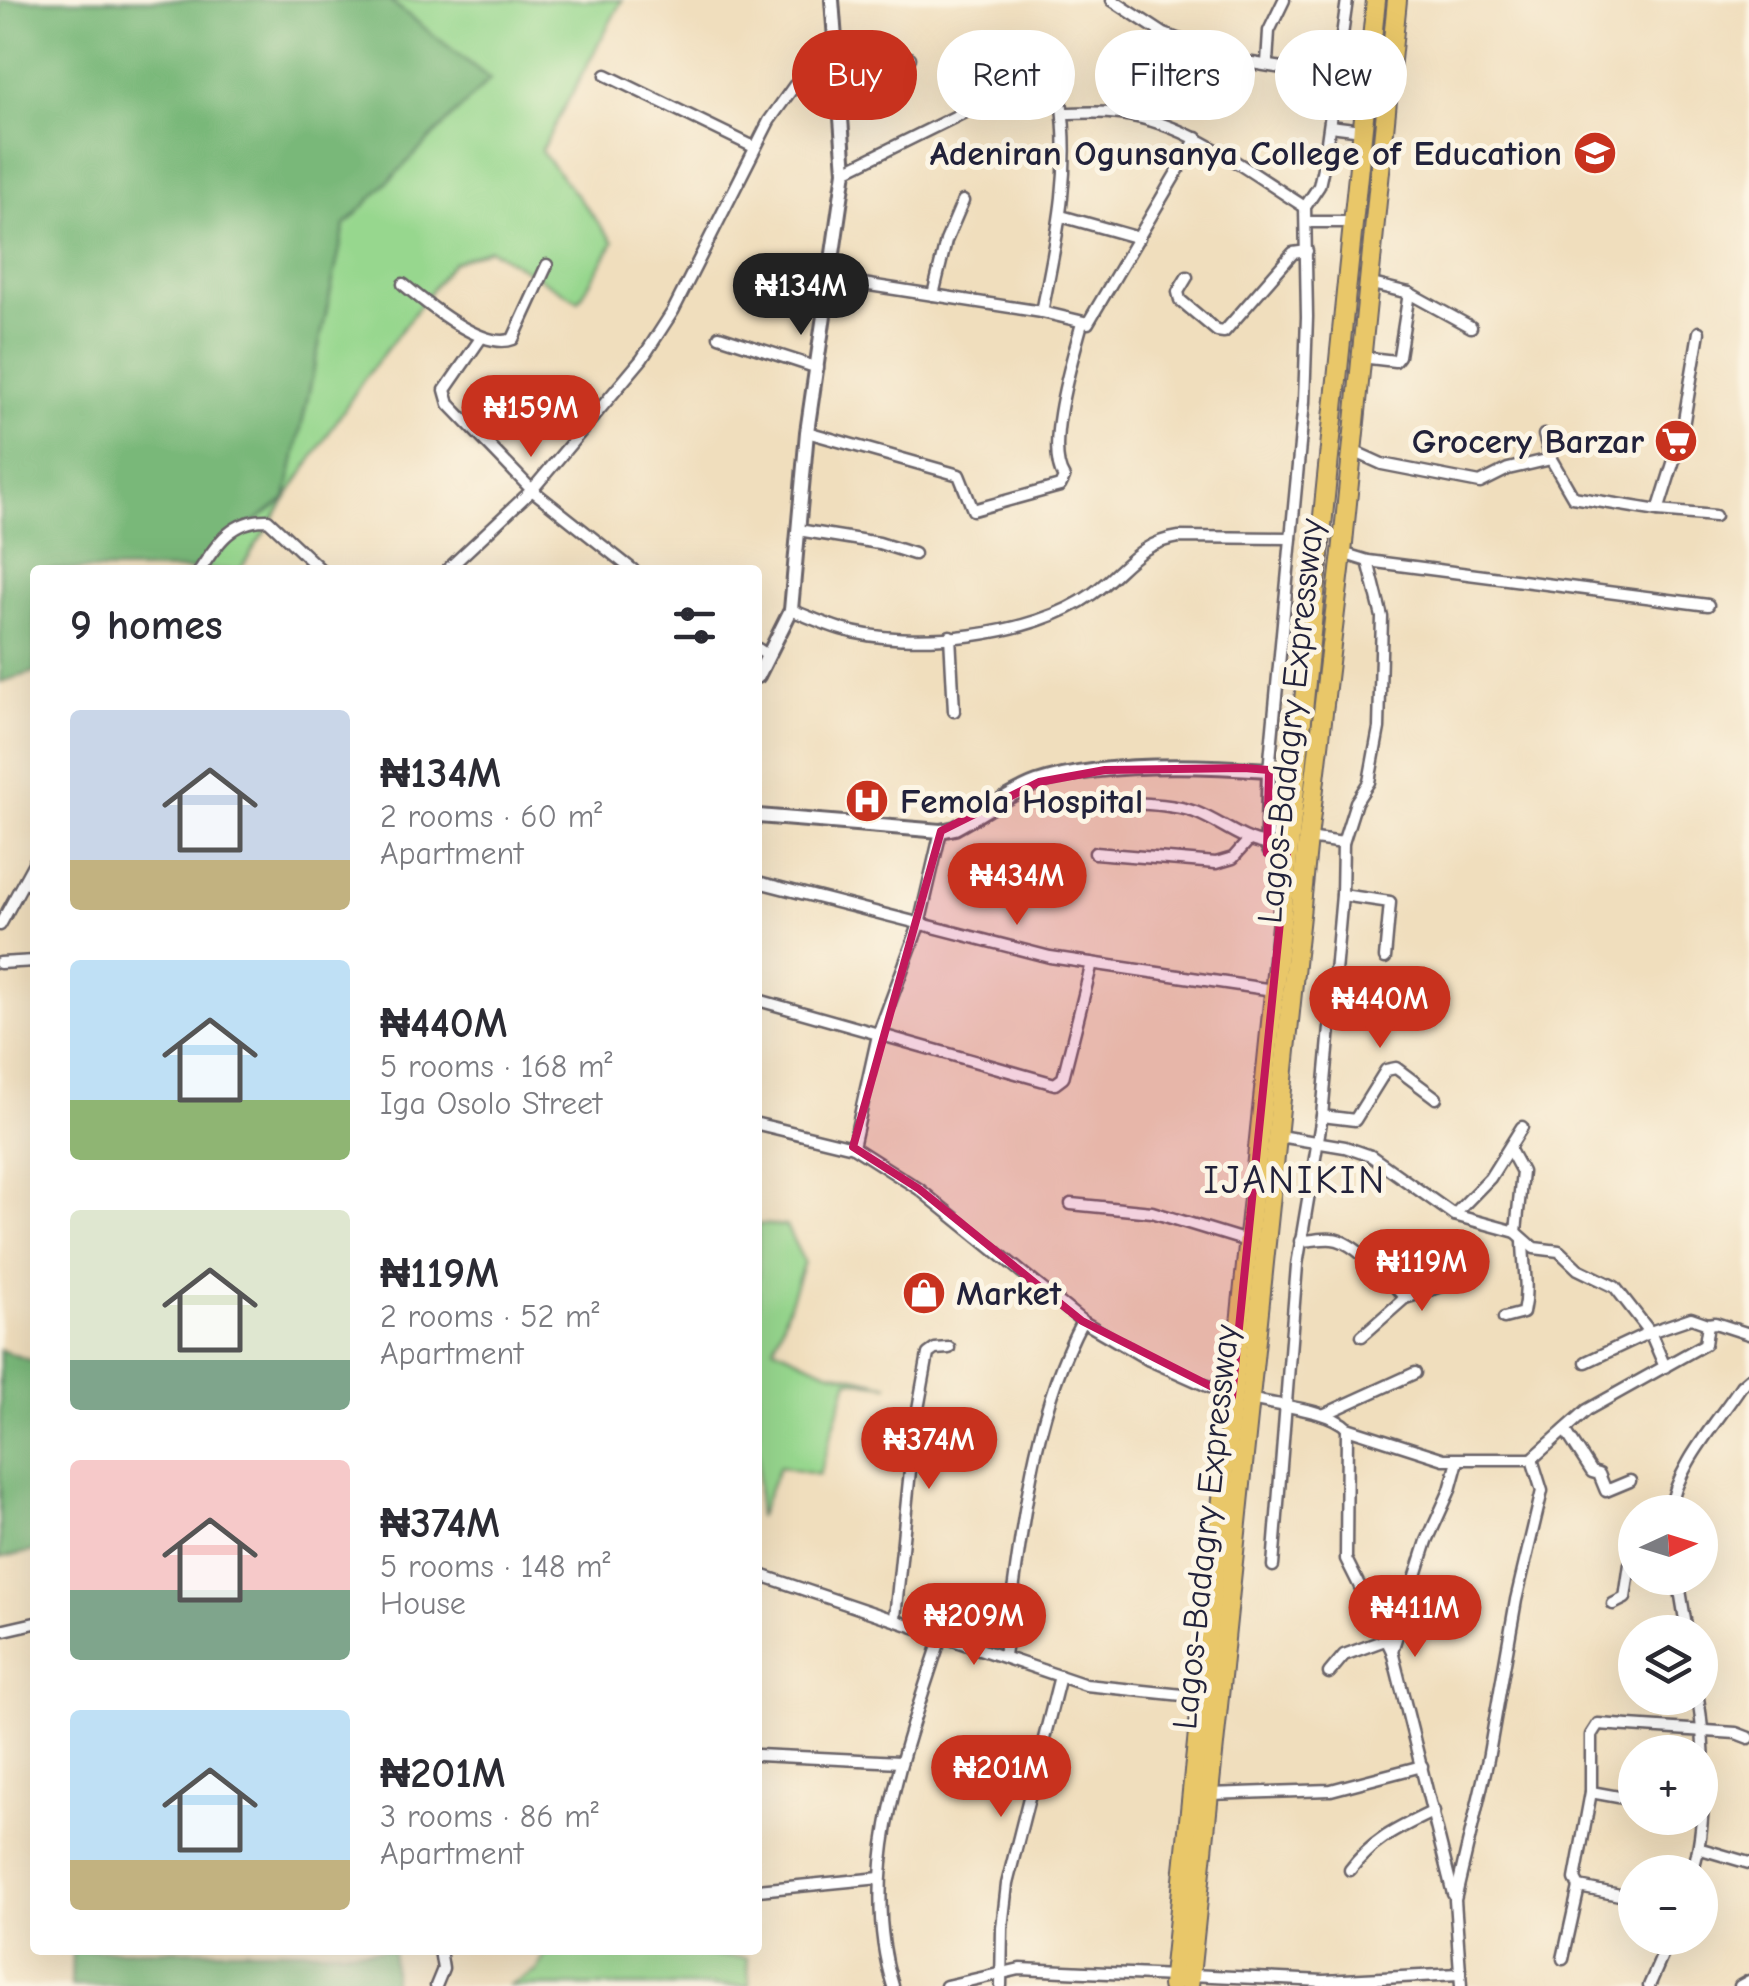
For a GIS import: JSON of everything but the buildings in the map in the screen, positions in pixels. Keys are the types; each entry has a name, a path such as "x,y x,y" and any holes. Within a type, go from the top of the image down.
{"highway":[{"name":"Lagos-Badagry Expressway","path":"1181,1981 1209,1794 1241,1398 1247,1241 1376,0"},
{"name":"Lagos-Badagry Expressway","path":"1181,1981 1202,1697 1278,1136 1342,553 1396,0"}],"street":[{"path":"832,0 834,30"},
{"path":"1112,0 1157,30"},
{"path":"1267,63 1270,31 1281,5 1268,0"},
{"path":"1343,30 1347,0"},
{"path":"1255,62 1275,65"},
{"path":"606,75 754,147"},
{"path":"452,565 532,490 658,337 754,147 792,89"},
{"path":"762,652 791,610 807,432 845,172 841,120"},
{"path":"845,172 950,120"},
{"path":"1042,312 1061,216 1066,148 1064,120"},
{"path":"1147,120 1198,138 1305,207"},
{"path":"1267,844 1269,770 1304,402 1305,207 1319,186 1331,120"},
{"path":"1330,126 1362,130"},
{"path":"830,278 1088,323 1198,138"},
{"path":"933,295 946,241 963,202"},
{"path":"1061,216 1138,238"},
{"path":"1306,222 1352,222"},
{"path":"1187,277 1178,292 1180,300 1217,331 1224,332 1293,253 1307,250"},
{"path":"402,284 481,338 501,342 512,339 548,265"},
{"path":"1368,283 1410,293 1471,327"},
{"path":"1360,357 1395,361 1399,356 1410,293"},
{"path":"807,432 960,475 973,510 1060,486 1064,478 1056,458 1058,441 1082,323"},
{"path":"1658,511 1681,438 1699,332"},
{"path":"719,336 818,368"},
{"path":"481,338 446,390 445,398 532,490 627,565"},
{"path":"1544,436 1551,459 1574,497 1714,516"},
{"path":"1350,450 1382,464 1480,484 1508,469 1551,459"},
{"path":"204,565 229,531 244,522 268,520 316,565"},
{"path":"798,530 879,543 914,554"},
{"path":"791,610 842,630 864,634 893,637 1002,632 1069,609 1094,593 1144,548 1162,540 1291,538"},
{"path":"1342,553 1368,560 1708,606"},
{"path":"1273,1566 1300,1242 1322,1116 1343,843 1356,802 1369,782 1379,728 1382,616 1368,560"},
{"path":"950,636 954,712"},
{"path":"762,816 941,830 955,828 1039,782 1086,773 1210,767 1269,770"},
{"path":"1108,802 1180,808 1223,824 1248,841 1267,844 1275,853 1287,853"},
{"path":"853,1147 878,1035 919,924 941,830"},
{"path":"1308,838 1343,843"},
{"path":"1095,853 1216,863 1234,858 1248,841"},
{"path":"0,925 30,870"},
{"path":"762,883 1050,956 1273,990"},
{"path":"1342,895 1390,902 1385,958"},
{"path":"0,963 30,962"},
{"path":"762,1001 1059,1083 1092,963"},
{"path":"1322,1116 1354,1120 1386,1070 1396,1068 1436,1098"},
{"path":"762,1125 853,1147 919,1189 1082,1322 1149,1360 1241,1398 1325,1414 1347,1428 1458,1462 1532,1459 1604,1399 1705,1344 1708,1324"},
{"path":"1454,1215 1490,1178 1522,1127"},
{"path":"1278,1136 1344,1146 1371,1156 1454,1215 1519,1235 1534,1248 1559,1251 1578,1269 1615,1287 1650,1332 1666,1367"},
{"path":"1504,1318 1523,1313 1528,1292 1519,1235 1522,1172 1510,1150"},
{"path":"1071,1204 1152,1212 1247,1241"},
{"path":"1300,1242 1331,1238 1340,1241 1377,1265 1405,1298"},
{"path":"1362,1336 1405,1298 1473,1276"},
{"path":"1586,1362 1691,1318 1749,1334"},
{"path":"1004,1655 1046,1404 1062,1359 1082,1322"},
{"path":"895,1618 914,1431 928,1354 934,1349 949,1348"},
{"path":"1325,1414 1415,1373"},
{"path":"1673,1495 1686,1468 1749,1379"},
{"path":"946,1986 1020,1969 1181,1981 1460,1980 1454,1900 1392,1652 1346,1559 1347,1428"},
{"path":"1565,1430 1592,1472 1600,1474 1606,1491 1630,1481"},
{"path":"1454,1900 1488,1759 1516,1600 1542,1491 1532,1459"},
{"path":"1392,1652 1427,1541 1458,1462"},
{"path":"762,1575 1099,1687 1202,1697"},
{"path":"1613,1604 1625,1595"},
{"path":"0,1631 30,1624"},
{"path":"893,1986 880,1921 880,1878 900,1762 941,1637"},
{"path":"1329,1673 1344,1655 1385,1640"},
{"path":"1001,1986 1006,1884 1060,1676"},
{"path":"1701,1715 1704,1735"},
{"path":"1562,1959 1579,1887 1575,1879 1591,1792 1590,1734 1598,1724 1736,1733 1749,1738"},
{"path":"762,1755 900,1762"},
{"path":"1209,1794 1331,1790 1422,1766"},
{"path":"1591,1792 1618,1797"},
{"path":"1350,1870 1366,1848 1434,1811"},
{"path":"1699,1855 1701,1835"},
{"path":"1701,1849 1749,1864"},
{"path":"762,1890 880,1878"},
{"path":"1579,1887 1618,1895"},
{"path":"436,1986 443,1969 441,1955"},
{"path":"1650,1986 1663,1955"},
{"path":"1740,1986 1749,1981"}],"highlighted area":[{"path":"1244,768 1269,770 1267,853 1287,853 1232,1397 1082,1321 919,1189 853,1147 941,831 1039,782 1105,770"}],"green space":[{"path":"0,0 389,0 490,79 345,225 286,498 199,565 30,565 30,673 0,682"},
{"path":"389,0 622,0 541,151 614,242 579,301 489,249 452,263 362,382 243,565 199,565 286,498 345,225 489,79"},
{"path":"762,1224 786,1226 804,1262 774,1347 828,1371 889,1385 848,1380 819,1475 779,1467 762,1508"},
{"path":"0,1350 30,1360 30,1552 0,1558"},
{"path":"72,1955 393,1955 393,1986 71,1986"},
{"path":"545,1955 710,1955 747,1958 750,1986 508,1986 537,1971"}],"place":[{"name":"Adeniran Ogunsanya College of Education","path":"1595,153"},
{"name":"Grocery Barzar","path":"1676,441"},
{"name":"Femola Hospital","path":"867,801"},
{"name":"Market","path":"924,1293"}],"district":[{"name":"IJANIKIN","path":"1295,1179"}]}
